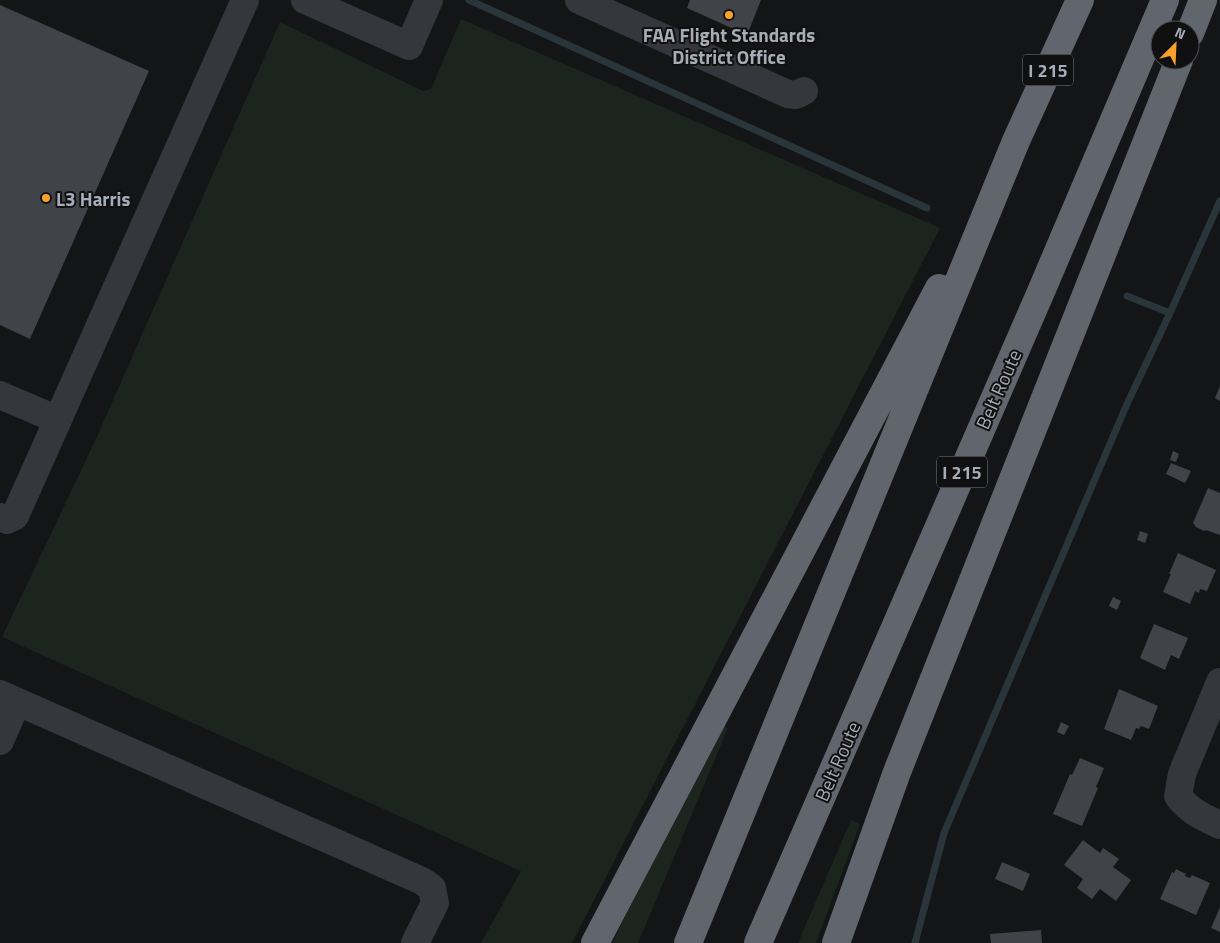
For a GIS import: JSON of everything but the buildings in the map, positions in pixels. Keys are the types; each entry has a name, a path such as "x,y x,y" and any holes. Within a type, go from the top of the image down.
{"highway":[{"name":"I 215","path":"688,943 1016,141 1080,0"},
{"name":"Belt Route","path":"758,943 1040,294 1165,0"},
{"path":"1195,20 1203,0"},
{"path":"836,943 897,772 1175,70"},
{"path":"595,943 1016,141"}],"street":[{"path":"0,517 7,520 15,516 245,0"},
{"path":"305,0 409,46 429,0"},
{"path":"579,0 788,94 796,95 804,90"},
{"path":"0,395 58,420"},
{"path":"1220,682 1182,774 1178,796 1194,812 1220,825"},
{"path":"0,742 9,698 422,881 432,888 435,903 415,943"}],"shaded area":[{"path":"461,19 940,228 572,943 481,943 521,871 2,637 95,441 280,22 423,91 431,89"},
{"path":"721,725 728,728 638,943 612,943"},
{"path":"851,820 860,824 816,943 798,943"}],"waterway":[{"path":"469,0 927,208"},
{"path":"915,943 944,833 1127,404 1220,201"},
{"path":"1127,296 1170,313"}],"place":[{"name":"FAA Flight Standards District Office","path":"729,15"},
{"name":"L3 Harris","path":"46,198"}]}
